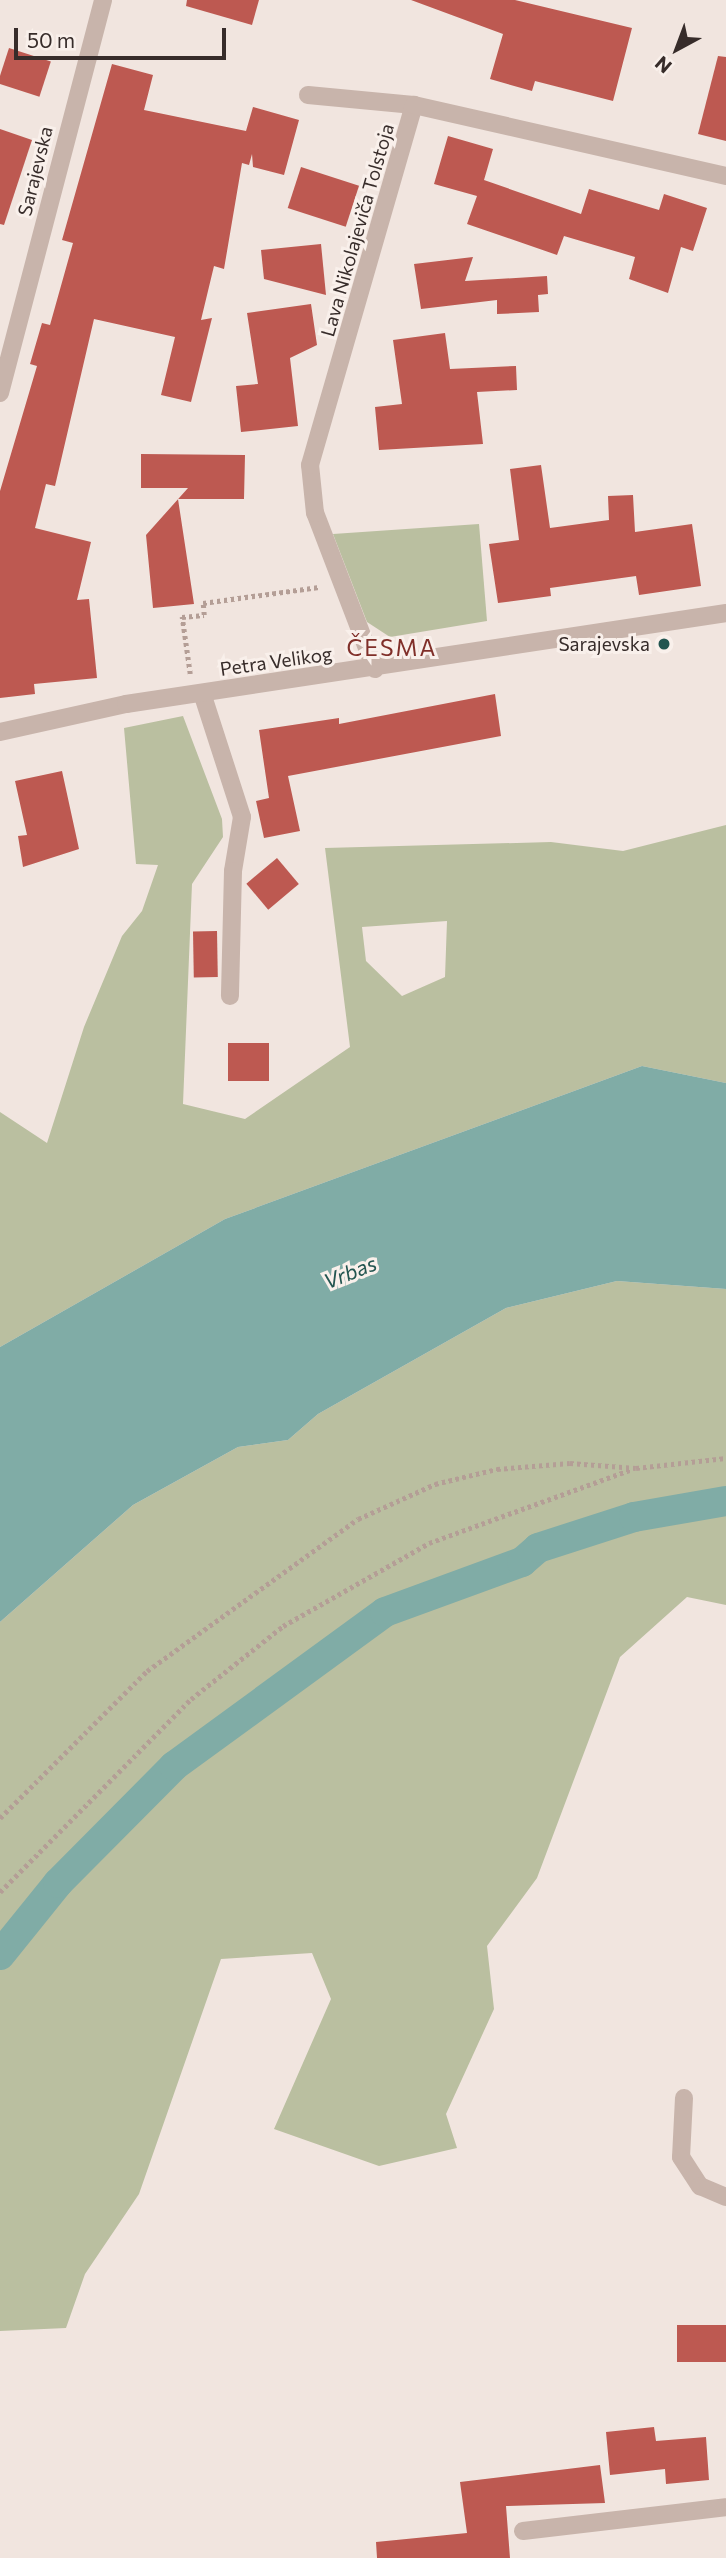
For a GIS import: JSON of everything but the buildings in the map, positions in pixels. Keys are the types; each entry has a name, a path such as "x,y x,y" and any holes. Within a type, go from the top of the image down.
{"street":[{"name":"Sarajevska","path":"0,393 103,0"},
{"path":"308,95 414,106"},
{"name":"Lava Nikolajeviča Tolstoja","path":"375,669 315,513 310,465 414,106 726,176"},
{"name":"Petra Velikog","path":"0,732 202,693 375,669 726,613"},
{"path":"202,693 242,817 233,872 230,996"},
{"path":"684,2098 681,2157 700,2186 726,2197"},
{"path":"523,2531 726,2507"}],"path":[{"path":"190,675 182,617 204,615 203,603 344,584"},
{"path":"0,1818 147,1671 358,1519 435,1484 497,1469 570,1463 636,1468 726,1458"},
{"path":"0,1892 191,1699 283,1626 429,1543 636,1468"}],"green space":[{"path":"479,524 487,621 390,637 367,622 333,534"},
{"path":"183,716 222,819 223,837 192,884 183,1104 245,1119 350,1047 325,848 551,842 623,851 726,825 726,1083 642,1066 225,1219 0,1347 0,1112 47,1143 84,1027 122,936 142,911 158,865 136,864 124,728","holes":["447,921 445,977 402,996 366,961 362,927"]},
{"path":"617,1281 726,1289 726,1605 687,1597 620,1657 537,1878 487,1946 494,2009 446,2114 457,2148 379,2166 274,2129 331,1999 312,1953 221,1959 139,2194 85,2274 66,2328 0,2331 0,1622 133,1505 238,1447 288,1440 318,1414 506,1308"}],"water":[{"name":"Vrbas","path":"642,1066 726,1083 726,1289 617,1281 506,1308 318,1414 288,1440 238,1447 133,1505 0,1622 0,1347 225,1219"}],"waterway":[{"path":"0,1955 58,1883 174,1766 385,1612 522,1562 538,1548 634,1517 726,1501"}],"place":[{"name":"Sarajevska","path":"664,644"}],"district":[{"name":"ČESMA","path":"392,647"}]}
